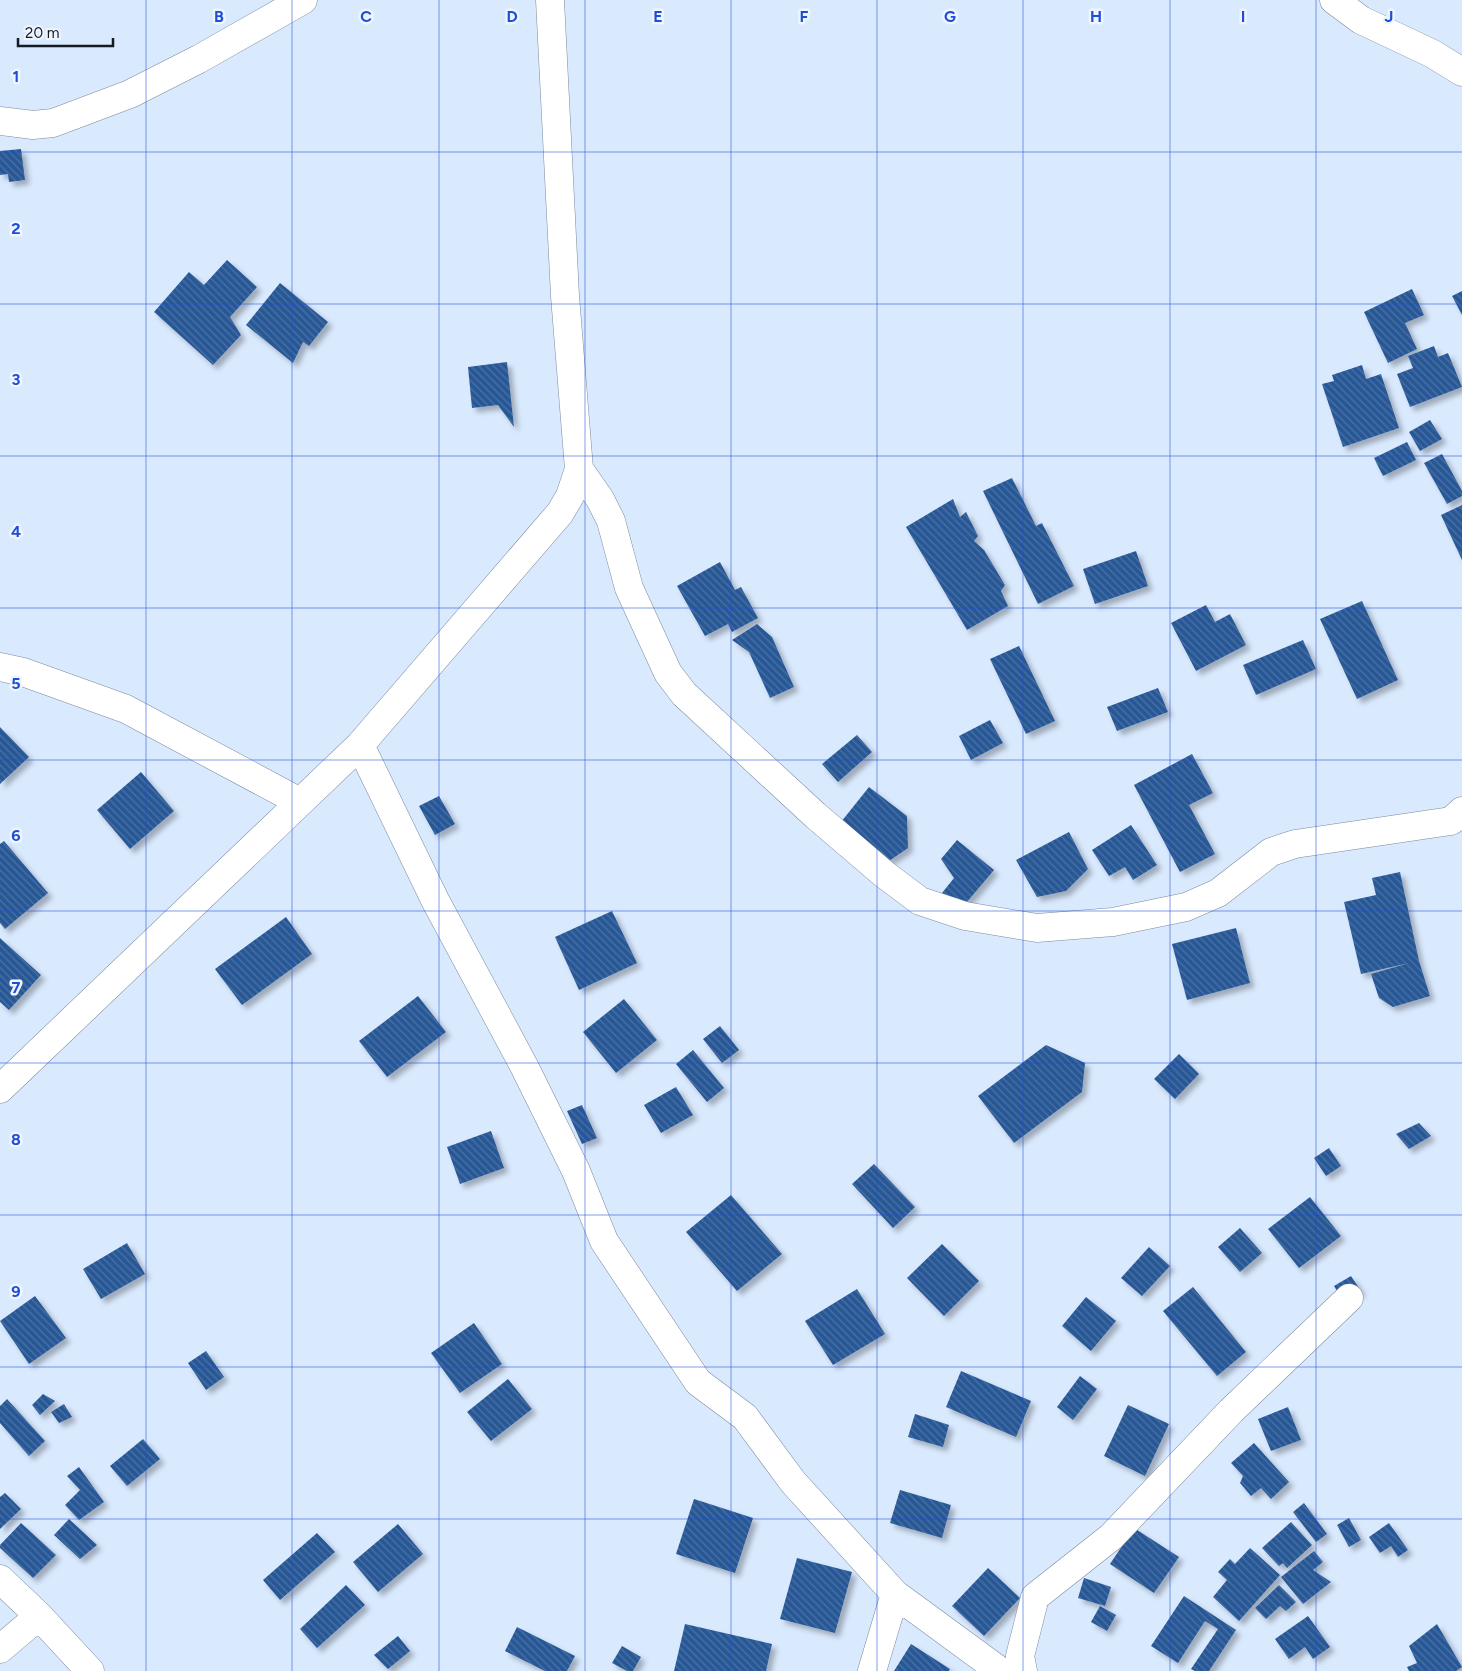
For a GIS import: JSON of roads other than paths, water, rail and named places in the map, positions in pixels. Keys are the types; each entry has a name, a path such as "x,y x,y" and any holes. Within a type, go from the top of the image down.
{"street":[{"path":"0,121 33,125 54,123 130,94 199,59 303,0"},
{"path":"0,1089 360,745 560,513 570,496 579,469 565,287 550,0"},
{"path":"1334,0 1361,20 1433,54 1462,72"},
{"path":"579,469 600,499 611,521 629,588 668,673 684,694 815,815 884,874 920,901 964,916 1037,928 1113,922 1186,907 1218,893 1270,852 1295,844 1451,821 1462,811"},
{"path":"0,667 23,672 126,709 300,802"},
{"path":"360,745 435,900 524,1066 576,1171 604,1241 698,1382 745,1417 794,1482 895,1594 1000,1671"},
{"path":"1023,1671 1020,1656 1035,1598 1111,1537 1231,1411 1349,1298"},
{"path":"0,1579 39,1616 90,1671"},
{"path":"872,1671 895,1594"},
{"path":"0,1649 39,1616"}]}
